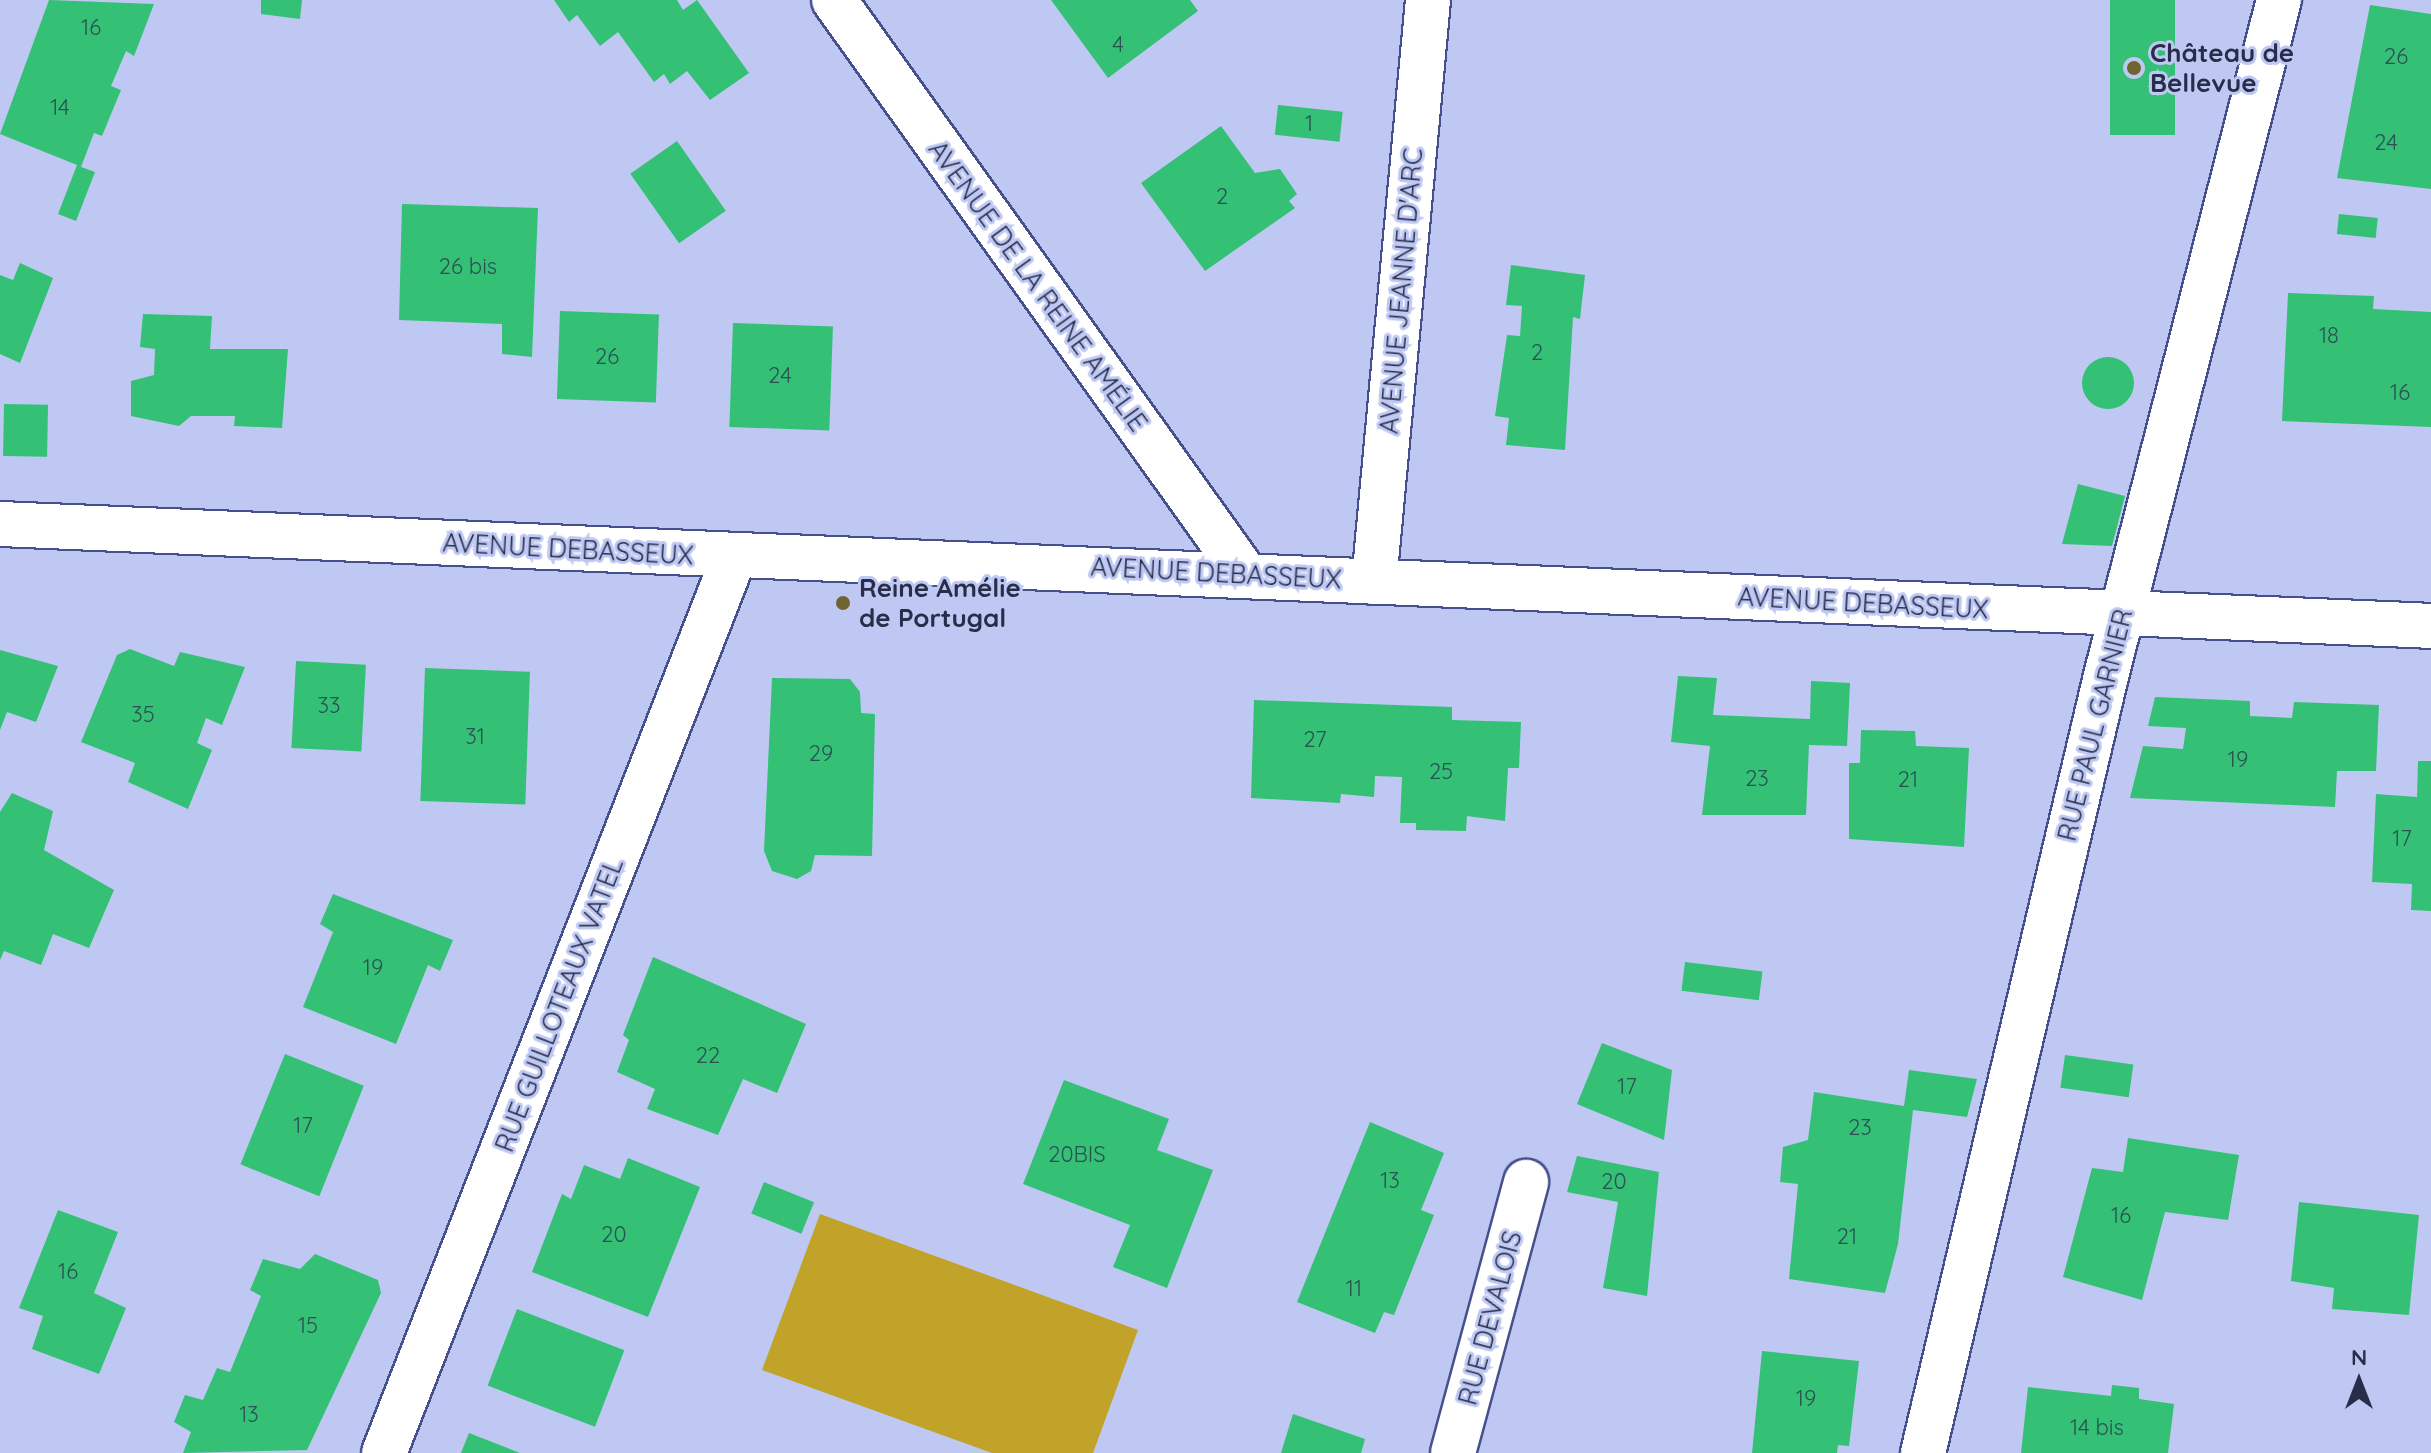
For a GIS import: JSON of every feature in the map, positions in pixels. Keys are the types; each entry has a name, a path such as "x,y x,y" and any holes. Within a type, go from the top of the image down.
{"street":[{"name":"AVENUE DE LA REINE AMÉLIE","path":"834,0 1243,571"},
{"name":"AVENUE JEANNE D'ARC","path":"1374,582 1428,0"},
{"name":"RUE PAUL GARNIER","path":"1923,1453 2121,616 2279,0"},
{"name":"AVENUE DEBASSEUX","path":"0,524 734,557 1243,571 1374,582 2121,616 2431,626"},
{"name":"RUE GUILLOTEAUX VATEL","path":"384,1453 734,557"},
{"name":"RUE DEVALOIS","path":"1453,1453 1526,1182"}],"shaded area":[{"path":"820,1214 1138,1330 1093,1453 992,1453 762,1370"}],"building":[{"path":"49,0 154,4 134,56 126,51 111,86 121,90 102,136 94,133 81,167 95,172 76,221 58,214 77,165 0,134"},
{"path":"261,0 302,0 300,19 261,14"},
{"path":"554,0 677,0 683,10 697,0 749,73 710,100 687,71 670,84 664,74 654,82 618,32 600,46 577,15 569,22"},
{"path":"1051,0 1190,0 1198,11 1108,78"},
{"name":"Château de Bellevue","path":"2110,0 2175,0 2175,135 2110,135"},
{"path":"2370,5 2431,14 2431,189 2337,178"},
{"path":"1278,105 1343,112 1340,142 1275,135"},
{"path":"1221,126 1255,173 1280,169 1297,194 1289,201 1295,208 1205,271 1141,183"},
{"path":"677,141 726,211 679,243 630,174"},
{"path":"402,204 538,208 532,357 502,354 502,324 399,320"},
{"path":"2339,214 2378,218 2376,238 2337,234"},
{"path":"20,263 53,278 20,363 0,354 0,275 13,280"},
{"path":"1511,265 1585,275 1580,319 1573,317 1565,450 1506,445 1509,418 1495,416 1507,335 1520,336 1522,306 1506,305"},
{"path":"2288,293 2374,296 2373,309 2431,312 2431,427 2282,421"},
{"path":"560,311 659,314 656,402 557,399"},
{"path":"143,314 212,316 210,349 288,349 282,428 234,426 235,416 191,416 179,426 131,416 131,381 154,375 155,349 140,347"},
{"path":"733,323 833,326 829,430 729,427"},
{"path":"2108,357 2126,365 2134,383 2126,401 2108,409 2090,401 2082,383 2090,365"},
{"path":"4,404 48,405 47,457 3,456"},
{"path":"2078,484 2125,496 2112,546 2062,544"},
{"path":"130,649 174,666 180,652 245,667 222,725 206,718 197,743 212,750 188,809 128,782 135,763 81,742 117,655"},
{"path":"0,650 58,666 36,722 7,712 0,730"},
{"path":"296,661 366,665 361,752 291,748"},
{"path":"425,668 530,672 525,805 420,801"},
{"path":"1678,676 1717,678 1713,715 1810,719 1811,681 1850,683 1847,746 1809,745 1806,815 1702,815 1710,746 1671,742"},
{"path":"772,678 850,679 860,692 861,713 875,714 872,856 815,855 811,871 797,879 772,871 764,851"},
{"path":"2155,697 2250,701 2250,716 2292,718 2294,702 2379,705 2376,771 2337,771 2335,807 2130,798 2143,746 2183,749 2186,728 2148,726"},
{"path":"1254,700 1452,707 1452,720 1521,722 1519,768 1508,768 1505,821 1467,816 1466,831 1416,830 1416,823 1400,823 1402,777 1375,776 1374,797 1341,794 1340,803 1251,798"},
{"path":"1861,730 1915,731 1916,746 1969,748 1964,847 1849,839 1849,763 1860,763"},
{"path":"2418,761 2431,761 2431,911 2411,910 2412,884 2372,882 2376,794 2417,797"},
{"path":"12,793 53,811 44,850 114,890 89,948 53,934 41,965 4,951 0,960 0,812"},
{"path":"333,894 453,940 440,971 428,965 396,1044 303,1007 333,932 320,924"},
{"path":"653,957 806,1024 777,1093 743,1079 718,1135 647,1109 655,1089 617,1072 629,1040 623,1035"},
{"path":"1685,962 1762,972 1759,1000 1681,991"},
{"path":"1602,1043 1672,1070 1664,1140 1577,1104"},
{"path":"285,1054 364,1086 319,1196 240,1164"},
{"path":"2065,1055 2133,1065 2129,1097 2060,1088"},
{"path":"1909,1070 1977,1079 1967,1117 1913,1110 1898,1244 1885,1293 1789,1279 1798,1184 1780,1182 1783,1147 1808,1140 1814,1092 1904,1106"},
{"path":"1064,1080 1169,1119 1157,1150 1213,1170 1167,1288 1113,1267 1130,1225 1023,1184"},
{"path":"1370,1122 1444,1153 1421,1210 1434,1215 1394,1315 1384,1312 1375,1333 1297,1302"},
{"path":"2128,1138 2239,1155 2228,1220 2165,1212 2142,1300 2063,1277 2092,1168 2123,1172"},
{"path":"1577,1156 1659,1172 1647,1296 1603,1288 1618,1202 1567,1192"},
{"path":"628,1158 700,1187 648,1317 532,1272 562,1194 571,1199 584,1165 620,1179"},
{"path":"764,1182 814,1202 801,1234 751,1214"},
{"path":"2299,1202 2419,1215 2409,1315 2332,1309 2334,1288 2291,1281"},
{"path":"58,1210 118,1232 94,1293 126,1308 99,1374 32,1349 43,1316 19,1308"},
{"path":"315,1254 378,1280 381,1293 307,1450 183,1453 191,1432 174,1422 185,1395 203,1400 217,1368 230,1372 261,1296 250,1290 263,1259 300,1269"},
{"path":"517,1309 624,1350 595,1427 488,1386"},
{"path":"1762,1351 1859,1361 1849,1446 1838,1445 1837,1453 1752,1453"},
{"path":"2112,1385 2139,1388 2139,1399 2174,1404 2168,1453 2021,1453 2028,1387 2111,1396"},
{"path":"1293,1414 1365,1439 1361,1453 1281,1453"},
{"path":"469,1433 520,1453 461,1453"}],"place":[{"name":"Château de Bellevue","path":"2134,68"},
{"name":"Reine Amélie de Portugal","path":"843,603"}]}
